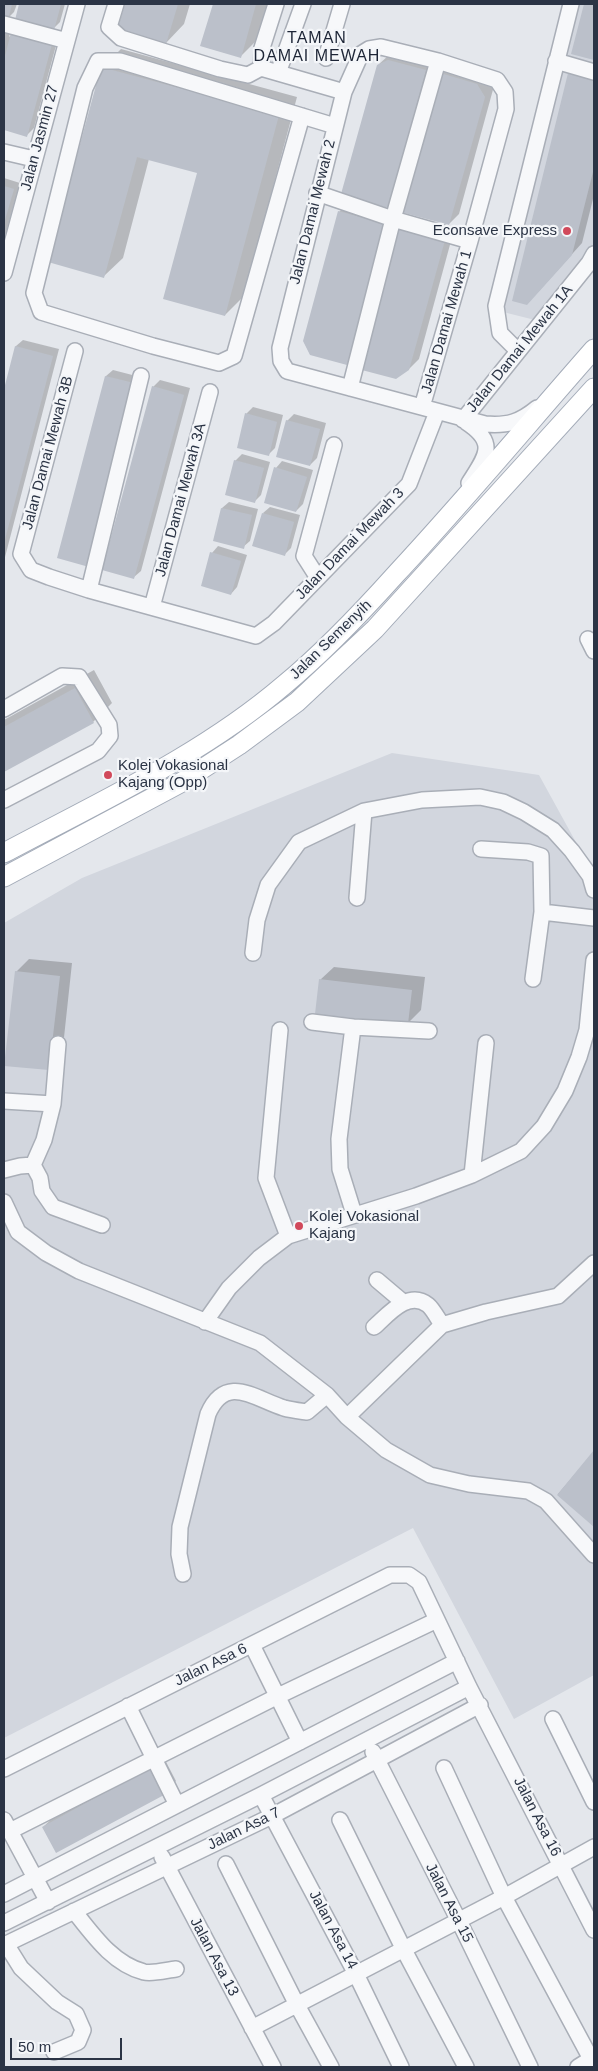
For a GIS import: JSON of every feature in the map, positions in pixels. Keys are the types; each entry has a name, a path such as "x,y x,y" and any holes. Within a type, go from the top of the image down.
{"main road":[{"name":"Jalan Semenyih","path":"4,853 170,765 228,728 284,686 360,614 446,520 594,349"},
{"name":"Jalan Semenyih","path":"4,877 182,782 239,745 297,702 375,629 594,388"}],"street":[{"name":"Jalan Jasmin 27","path":"4,273 77,4"},
{"path":"116,4 109,27 121,38 220,69 248,75 261,68 344,92"},
{"path":"261,68 262,48 276,4"},
{"path":"278,73 303,4"},
{"path":"326,58 342,4"},
{"path":"518,350 500,333 496,306 571,4"},
{"path":"4,24 67,42"},
{"name":"Jalan Damai Mewah 2","path":"350,388 287,371 281,361 280,348 317,193 344,92 361,54 369,49 381,47 438,61"},
{"path":"302,116 234,356 219,362 153,346 41,312 34,293 85,88 98,61 120,61 302,116 335,126"},
{"path":"438,61 393,219 350,388 463,420 505,425 530,413 555,394"},
{"name":"Jalan Damai Mewah 1","path":"422,407 506,109 505,92 497,80 438,61"},
{"path":"556,61 594,72"},
{"path":"4,152 34,159"},
{"path":"317,193 393,219 470,241"},
{"name":"Jalan Damai Mewah 1A","path":"463,420 589,263 594,254"},
{"name":"Jalan Damai Mewah 3B","path":"75,351 21,554 31,570 89,590"},
{"path":"141,376 89,590 152,607"},
{"name":"Jalan Damai Mewah 3A","path":"152,607 210,392"},
{"name":"Jalan Damai Mewah 3","path":"152,607 256,636 274,623 409,484 438,412"},
{"path":"446,520 478,470 487,448 483,435 463,420"},
{"path":"318,578 304,556 334,446"},
{"path":"4,709 62,676 79,677 109,725 110,736 98,751 4,800"},
{"path":"253,953 257,920 268,885 299,842 364,811 422,800 480,797 503,802 524,812 553,830 590,876 594,890"},
{"path":"357,898 364,811"},
{"path":"480,849 528,852 542,856 542,912 533,978"},
{"path":"542,912 594,918"},
{"path":"205,1322 229,1288 259,1258 288,1236 416,1196 472,1175 521,1151 544,1126 565,1091 591,1030 594,960"},
{"path":"312,1022 429,1031"},
{"path":"354,1026 339,1139 340,1169 354,1214"},
{"path":"280,1030 266,1178 288,1236"},
{"path":"472,1175 486,1043"},
{"path":"33,1165 44,1140 53,1104 58,1044"},
{"path":"4,1101 53,1104"},
{"path":"4,1170 33,1165"},
{"path":"33,1165 40,1178 42,1190 53,1207 102,1225"},
{"path":"4,1202 18,1232 46,1253 79,1271 260,1343 327,1395 347,1417 386,1450 430,1475 469,1484 528,1491 546,1502 594,1555"},
{"path":"347,1417 442,1325 486,1312 558,1296 594,1263"},
{"path":"377,1280 403,1302"},
{"path":"374,1328 403,1302 415,1300 428,1305 442,1325"},
{"path":"183,1574 180,1554 180,1527 208,1414 213,1402 223,1394 245,1392 285,1408 308,1412 327,1395"},
{"name":"Jalan Asa 6","path":"4,1770 390,1575 409,1575 419,1582"},
{"name":"Jalan Asa 16","path":"419,1582 469,1687 594,1930"},
{"path":"48,1902 7,1825 154,1758 278,1696 438,1620"},
{"path":"252,1644 300,1742"},
{"path":"4,1894 457,1662"},
{"name":"Jalan Asa 7","path":"4,1924 261,1795 469,1687"},
{"path":"128,1706 177,1805"},
{"name":"Jalan Asa 7","path":"5,1944 272,1816 480,1706"},
{"path":"553,1719 594,1802"},
{"name":"Jalan Asa 15","path":"366,1740 530,2067"},
{"path":"444,1768 504,1897 593,2058 578,2067"},
{"name":"Jalan Asa 14","path":"261,1795 356,1974 401,2067"},
{"path":"340,1820 404,1950 466,2067"},
{"name":"Jalan Asa 13","path":"157,1847 273,2067"},
{"path":"252,2028 404,1950 594,1847"},
{"path":"226,1864 297,2005 331,2067"},
{"path":"74,1911 107,1951 128,1964 146,1972 176,1969"},
{"path":"5,1944 21,1968 57,2002 76,2014 83,2030 78,2042 54,2052"}],"shaded area":[{"path":"576,4 594,4 594,243 584,260 535,320 503,312 501,304"},
{"name":"Kolej Vokasional Kajang","path":"392,753 539,775 594,875 594,1675 514,1719 413,1528 4,1738 4,923 82,878"}],"building":[{"path":"4,4 12,4 8,20 4,18"},
{"path":"19,4 61,4 54,30 15,20"},
{"path":"125,4 178,4 166,44 117,30"},
{"path":"213,4 256,4 241,58 200,46"},
{"path":"584,4 594,4 594,60 571,54"},
{"path":"11,33 52,44 27,137 4,130 4,60"},
{"path":"388,60 426,70 388,208 341,194 377,65"},
{"path":"101,67 279,115 225,316 163,299 197,173 137,157 104,278 48,262"},
{"path":"569,69 594,75 594,168 572,255 527,305 512,301"},
{"path":"440,73 477,84 485,97 449,225 401,212"},
{"path":"4,186 14,189 4,223"},
{"path":"338,211 385,224 347,365 310,355 303,341"},
{"path":"397,227 445,240 409,370 396,379 358,369"},
{"path":"15,346 53,356 4,543 4,389"},
{"path":"105,376 138,384 89,567 57,558"},
{"path":"152,386 184,395 134,579 102,570"},
{"path":"245,413 277,422 269,456 237,448"},
{"path":"286,420 320,429 310,466 276,457"},
{"path":"234,460 264,468 255,503 225,495"},
{"path":"274,467 307,477 296,512 264,503"},
{"path":"221,508 252,515 244,549 213,541"},
{"path":"262,513 294,522 285,556 252,546"},
{"path":"210,552 241,561 231,595 201,586"},
{"path":"75,688 94,723 4,772 4,727"},
{"path":"15,971 60,976 49,1070 4,1066"},
{"path":"319,979 412,990 408,1024 315,1014"},
{"path":"594,1450 594,1527 557,1495"},
{"path":"150,1768 164,1795 56,1853 42,1827"}],"place":[{"name":"Econsave Express","path":"567,231"},
{"name":"Kolej Vokasional Kajang (Opp)","path":"108,775"},
{"name":"Kolej Vokasional Kajang","path":"299,1226"}],"district":[{"name":"TAMAN DAMAI MEWAH","path":"317,48"}]}
